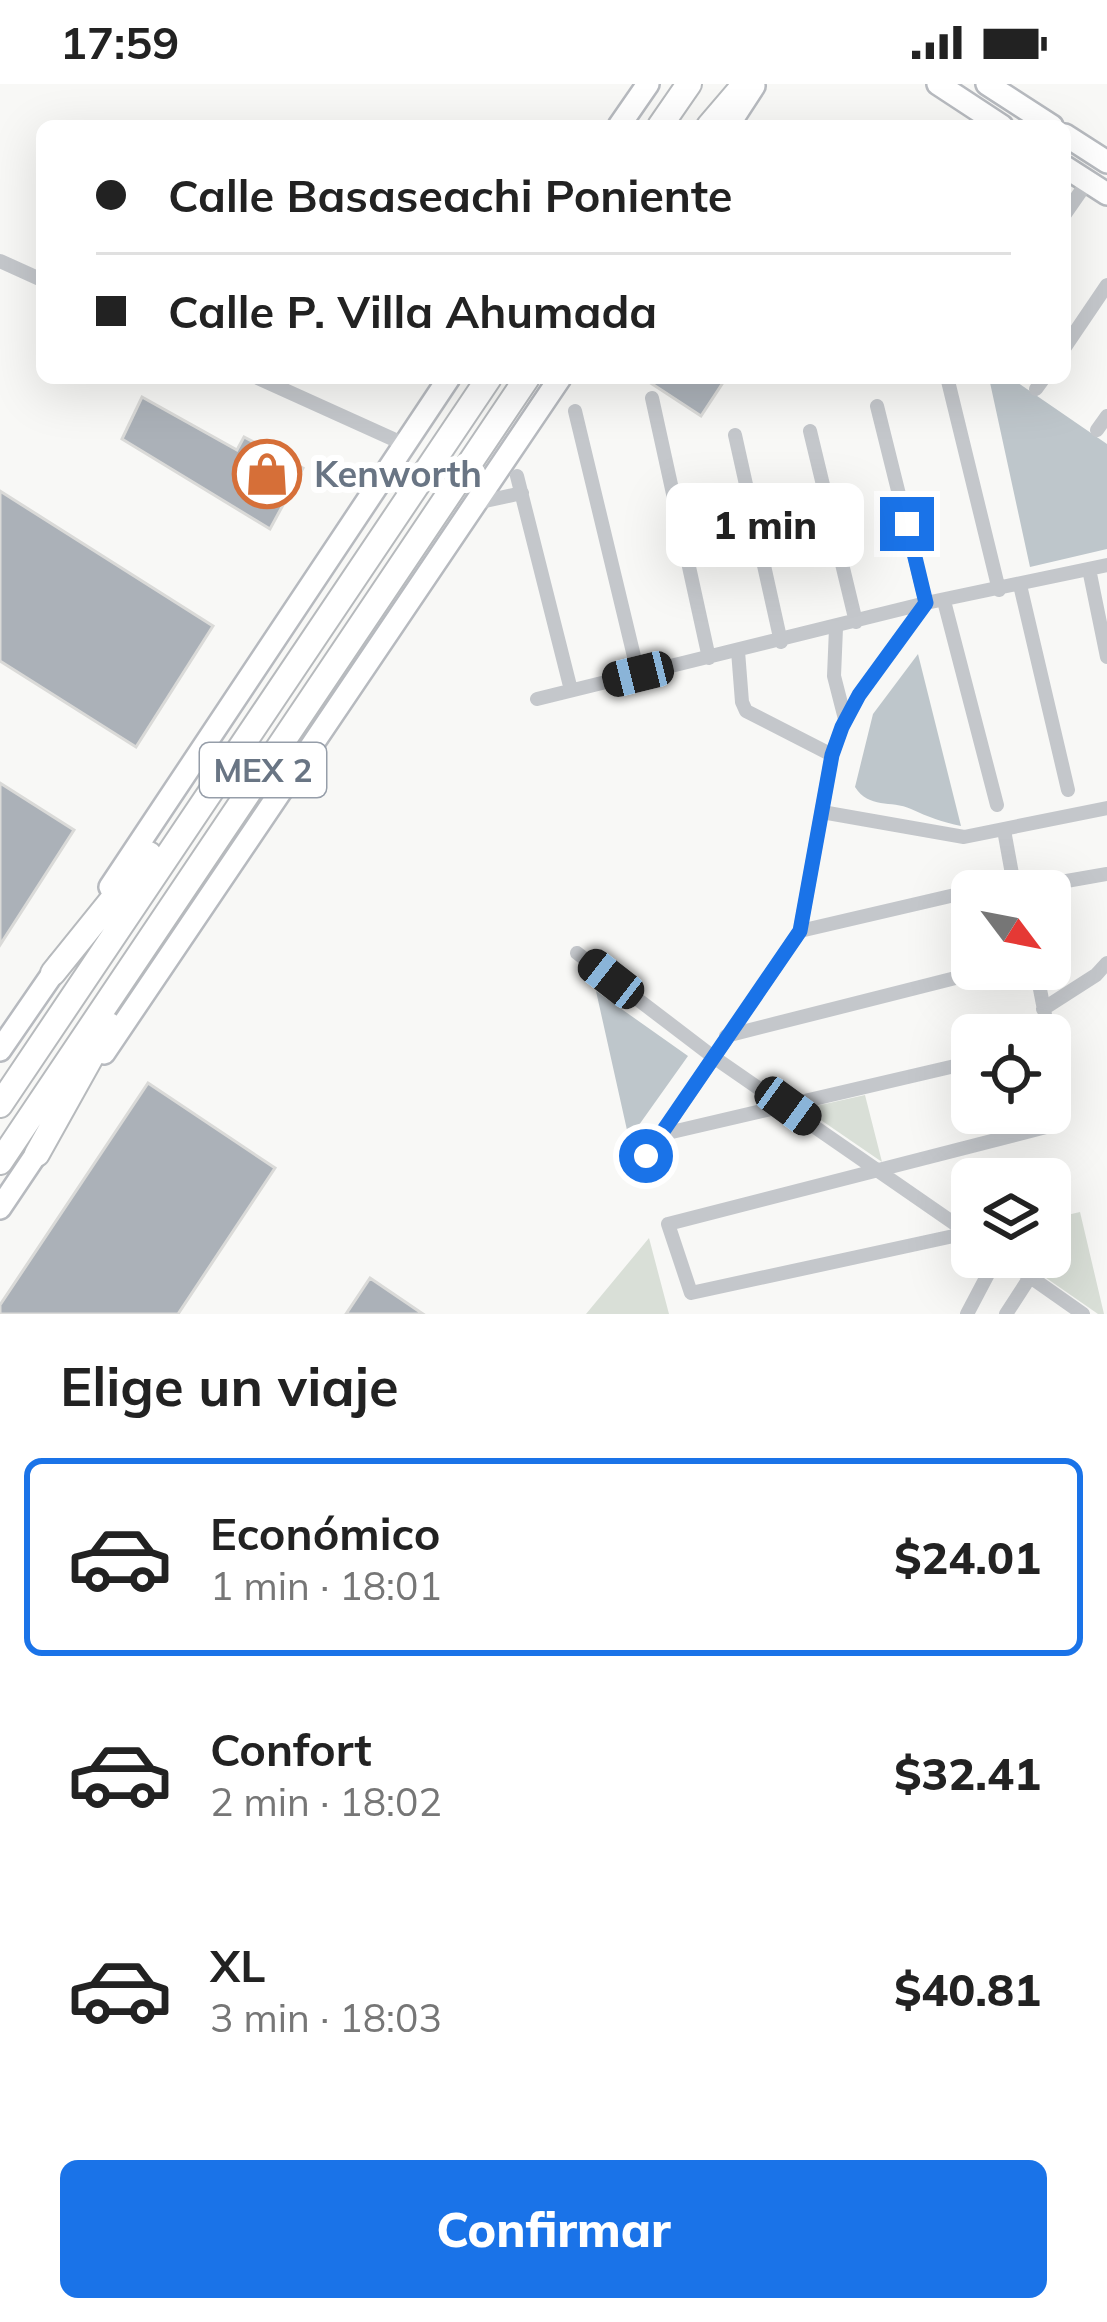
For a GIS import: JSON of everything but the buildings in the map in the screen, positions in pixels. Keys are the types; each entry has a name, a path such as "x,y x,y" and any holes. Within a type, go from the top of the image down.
{"highway":[{"path":"664,120 689,84"},
{"path":"701,120 725,84"},
{"path":"714,120 745,84"},
{"name":"MEX 2","path":"0,1105 485,384"},
{"name":"MEX 2","path":"0,1162 523,384"},
{"path":"53,973 152,851 205,796"},
{"path":"37,1154 176,899"}],"main road":[{"path":"623,120 648,84"},
{"path":"732,120 756,84"},
{"path":"987,84 1043,120"},
{"path":"951,88 994,120"},
{"path":"1071,138 1107,162"},
{"path":"1083,178 1086,148"},
{"path":"0,1050 445,384"},
{"path":"0,1208 556,384"}],"street":[{"path":"0,261 36,277"},
{"path":"1071,338 1107,285"},
{"path":"271,384 404,444"},
{"path":"949,384 999,590"},
{"path":"652,398 709,658"},
{"path":"633,1176 800,931 832,755 845,718 926,603 877,406"},
{"path":"574,411 638,674"},
{"path":"1097,430 1107,416"},
{"path":"810,431 856,622"},
{"path":"735,435 782,642"},
{"path":"518,476 571,690"},
{"path":"476,502 522,493"},
{"path":"537,699 926,603 1107,565"},
{"path":"1089,569 1107,657"},
{"path":"1019,585 1068,790"},
{"path":"944,601 997,805"},
{"path":"836,628 835,676 845,718"},
{"path":"738,652 746,711 832,755"},
{"path":"822,812 964,837 1107,808"},
{"path":"1004,830 1006,870"},
{"path":"1071,880 1107,874"},
{"path":"800,931 951,898"},
{"path":"577,953 712,1055 951,1221"},
{"path":"1043,1009 1107,963"},
{"path":"726,1036 951,979"},
{"path":"1040,990 1044,1014"},
{"path":"659,1135 951,1067"},
{"path":"951,1238 695,1293 687,1290 669,1222 1019,1134"},
{"path":"967,1314 987,1278"},
{"path":"1006,1314 1029,1278"},
{"path":"1031,1278 1083,1314"}],"shaded area":[{"path":"990,384 1020,384 1107,444 1107,549 1030,567"},
{"path":"918,654 961,826 874,801 855,787 873,714"},
{"path":"596,991 688,1056 629,1139"},
{"path":"865,1095 882,1162 815,1116 816,1106"},
{"path":"1080,1212 1104,1314 1046,1278 1071,1278 1071,1214"},
{"path":"649,1238 669,1314 586,1314"}],"place":[{"name":"Kenworth","path":"267,474"}],"route":[{"path":"646,1156 800,931 832,755 842,727 859,695 926,603 907,524"}]}
